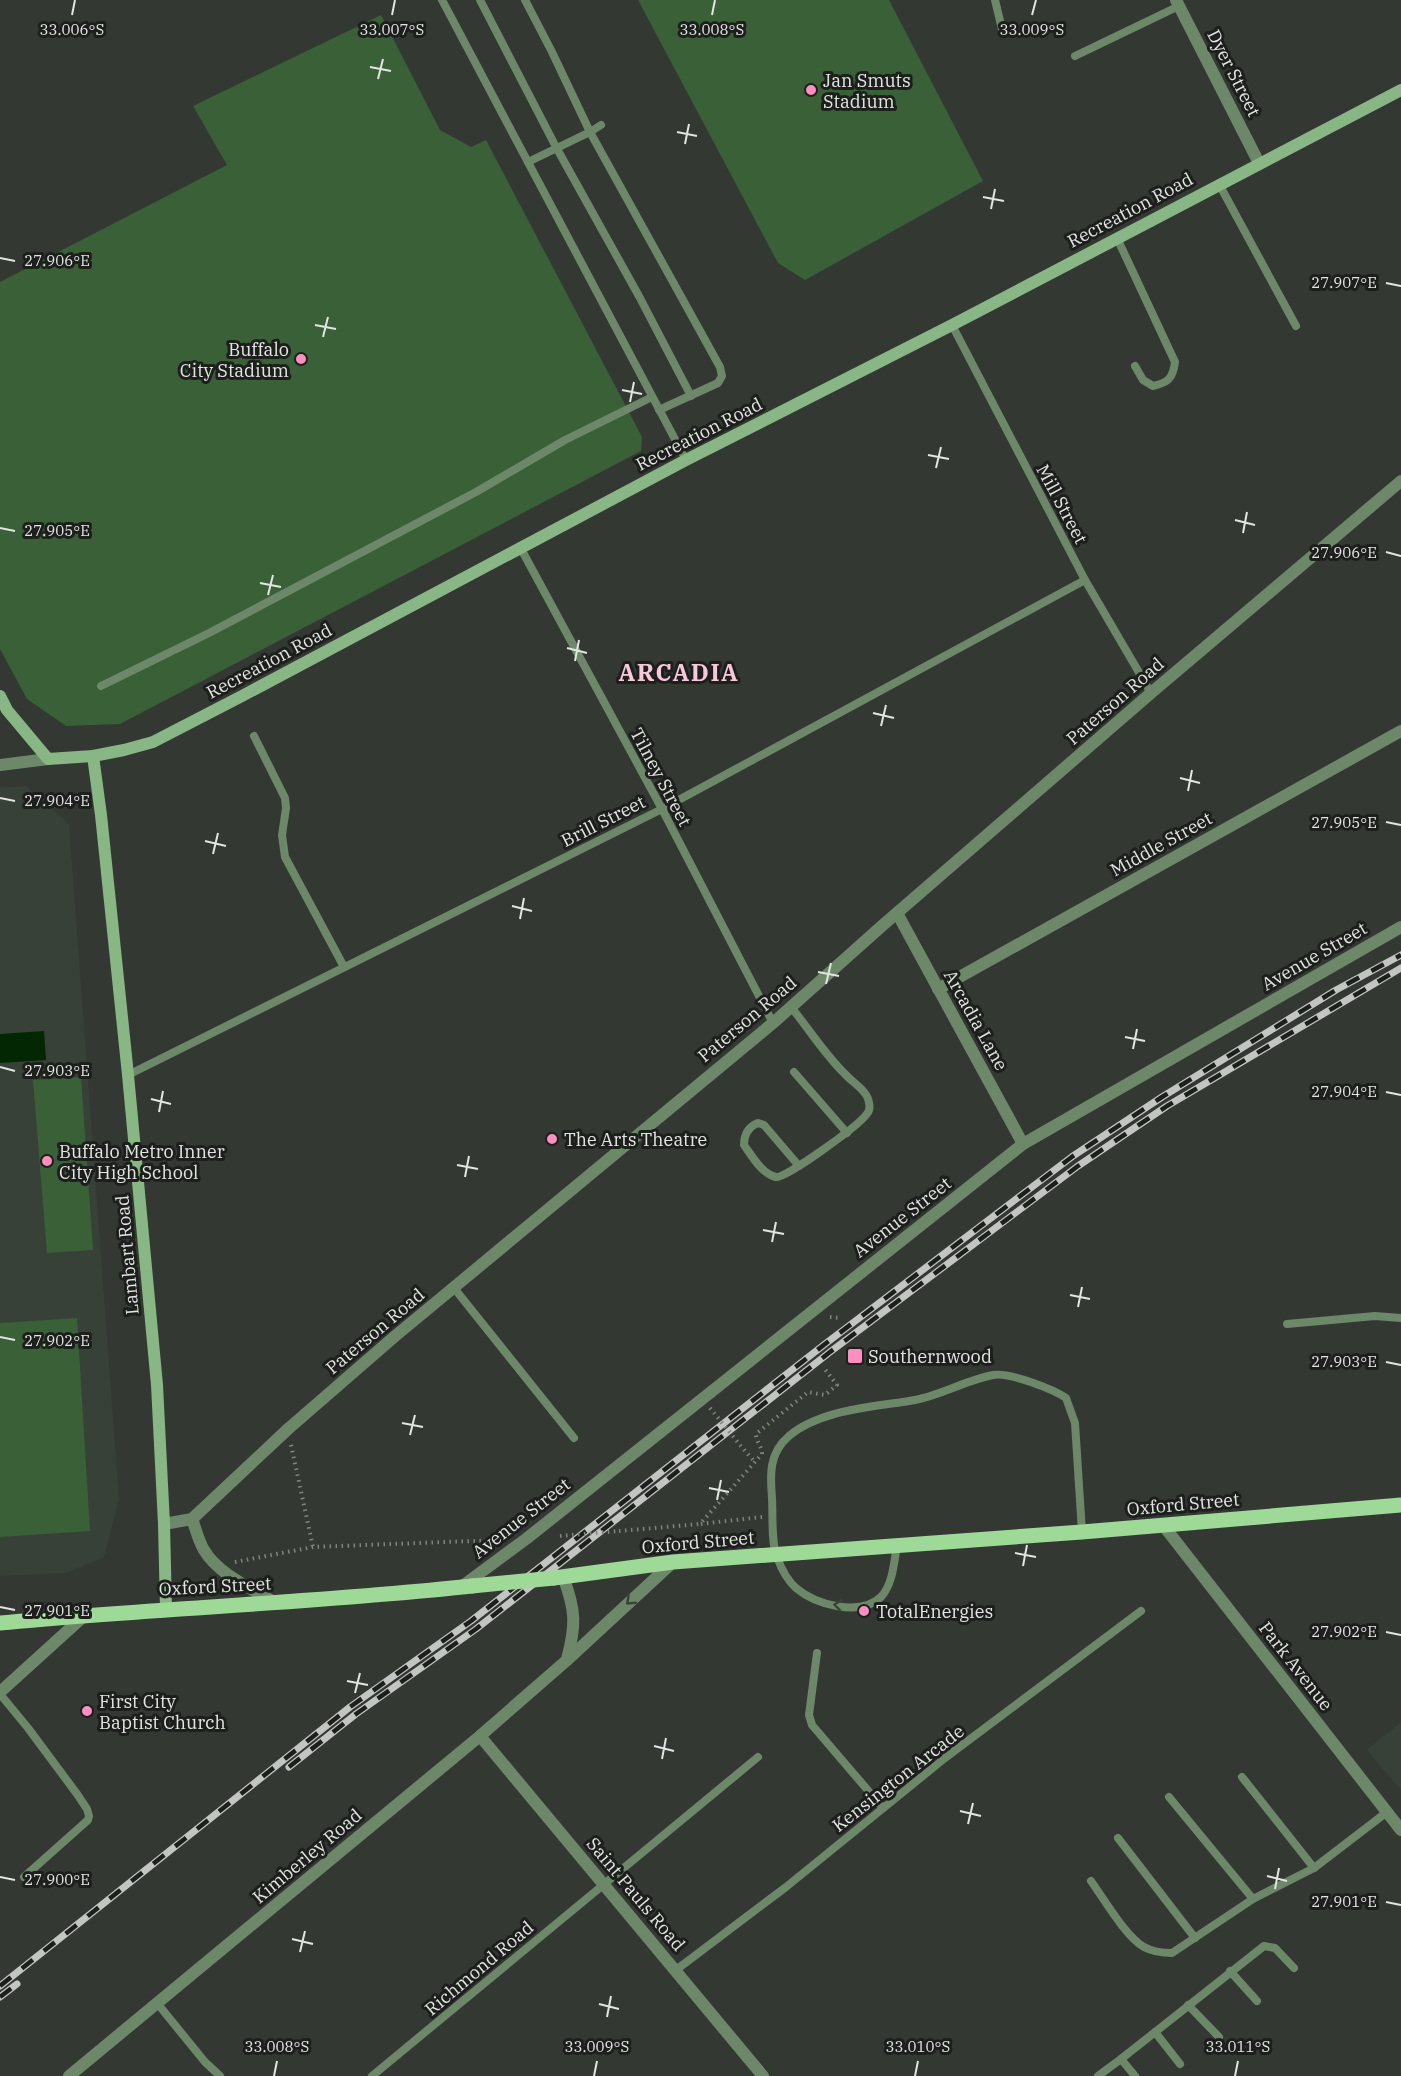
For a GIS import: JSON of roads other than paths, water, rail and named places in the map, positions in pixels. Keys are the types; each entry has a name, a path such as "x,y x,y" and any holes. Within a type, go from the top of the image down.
{"main road":[{"name":"Oxford Street","path":"0,1623 166,1608 466,1587 558,1578 673,1562 1082,1532 1401,1505"}],"street":[{"name":"Dyer Street","path":"1178,3 1259,163"},
{"name":"Recreation Road","path":"0,765 93,756 153,741 252,691 686,460 952,325 1401,90"},
{"name":"Paterson Road","path":"192,1519 288,1429 773,1023 1151,693 1401,481"},
{"path":"0,696 7,710 48,759"},
{"name":"Middle Street","path":"938,989 1401,731"},
{"name":"Lambart Road","path":"93,756 128,1075 157,1385 165,1524 166,1608"},
{"name":"Arcadia Lane","path":"897,913 1023,1144"},
{"name":"Avenue Street","path":"466,1587 1023,1144 1401,927"},
{"path":"165,1524 192,1519 204,1550 218,1566 274,1602"},
{"name":"Park Avenue","path":"1163,1525 1401,1830"},
{"name":"Kimberley Road","path":"69,2076 480,1736 566,1661 673,1562"},
{"path":"558,1578 573,1613 574,1635 566,1661"},
{"path":"0,1693 85,1615"},
{"name":"Saint Pauls Road","path":"480,1736 764,2076"}],"lane":[{"path":"442,0 686,460"},
{"path":"480,0 556,147 640,298 691,396"},
{"path":"525,0 590,132 720,367 722,376 718,384 659,410"},
{"path":"995,0 1002,28"},
{"path":"1075,56 1178,3"},
{"path":"528,162 601,125"},
{"path":"1220,184 1296,326"},
{"path":"1117,238 1175,362 1174,375 1165,384 1153,387 1143,380 1135,366"},
{"name":"Mill Street","path":"952,325 1085,580 1151,693"},
{"path":"101,686 250,611 476,492 565,440 652,397"},
{"name":"Tilney Street","path":"520,548 662,809 773,1023"},
{"name":"Brill Street","path":"128,1075 662,809 1085,580"},
{"path":"254,736 285,798 286,808 282,835 285,857 344,967"},
{"path":"791,1007 844,1074 867,1095 869,1103 868,1113 847,1133 799,1166 781,1178 767,1173 744,1145 746,1132 758,1123 764,1125 799,1166"},
{"path":"794,1072 847,1133"},
{"path":"454,1288 574,1438"},
{"path":"1287,1324 1375,1316 1401,1318"},
{"path":"897,1545 891,1577 882,1596 876,1601 851,1607 827,1604 796,1588 775,1554 770,1479 774,1453 788,1437 803,1426 828,1415 933,1397 996,1375 1043,1385 1066,1398 1075,1423 1082,1532"},
{"name":"Kensington Arcade","path":"676,1970 786,1887 945,1758 1141,1611"},
{"path":"818,1653 809,1715 812,1725 883,1808"},
{"path":"0,1693 70,1785 87,1809 89,1816 88,1820 24,1877"},
{"name":"Richmond Road","path":"372,2076 758,1757"},
{"path":"1242,1777 1314,1868"},
{"path":"1169,1797 1253,1899"},
{"path":"1091,1881 1133,1939 1159,1953 1172,1953 1253,1899 1314,1868 1387,1812"},
{"path":"1118,1838 1195,1938"},
{"path":"1098,2076 1263,1946 1275,1948 1294,1968"},
{"path":"1230,1971 1257,2001"},
{"path":"157,2003 220,2076"},
{"path":"1188,2005 1219,2037"},
{"path":"1155,2032 1180,2064"},
{"path":"1121,2059 1135,2076"}],"railway":[{"path":"0,1986 350,1707 471,1621 825,1344 1073,1156 1162,1097 1336,990 1401,955"},
{"path":"289,1767 356,1714 476,1629 830,1352 1078,1166 1167,1106 1401,968"},
{"path":"0,1997 17,1984"}],"place":[{"name":"Jan Smuts Stadium","path":"811,90"},
{"name":"Buffalo City Stadium","path":"301,359"},
{"name":"The Arts Theatre","path":"552,1139"},
{"name":"Buffalo Metro Inner City High School","path":"47,1161"},
{"name":"Southernwood","path":"855,1356"},
{"name":"TotalEnergies","path":"864,1611"},
{"name":"First City Baptist Church","path":"87,1711"}],"district":[{"name":"ARCADIA","path":"679,672"}]}
